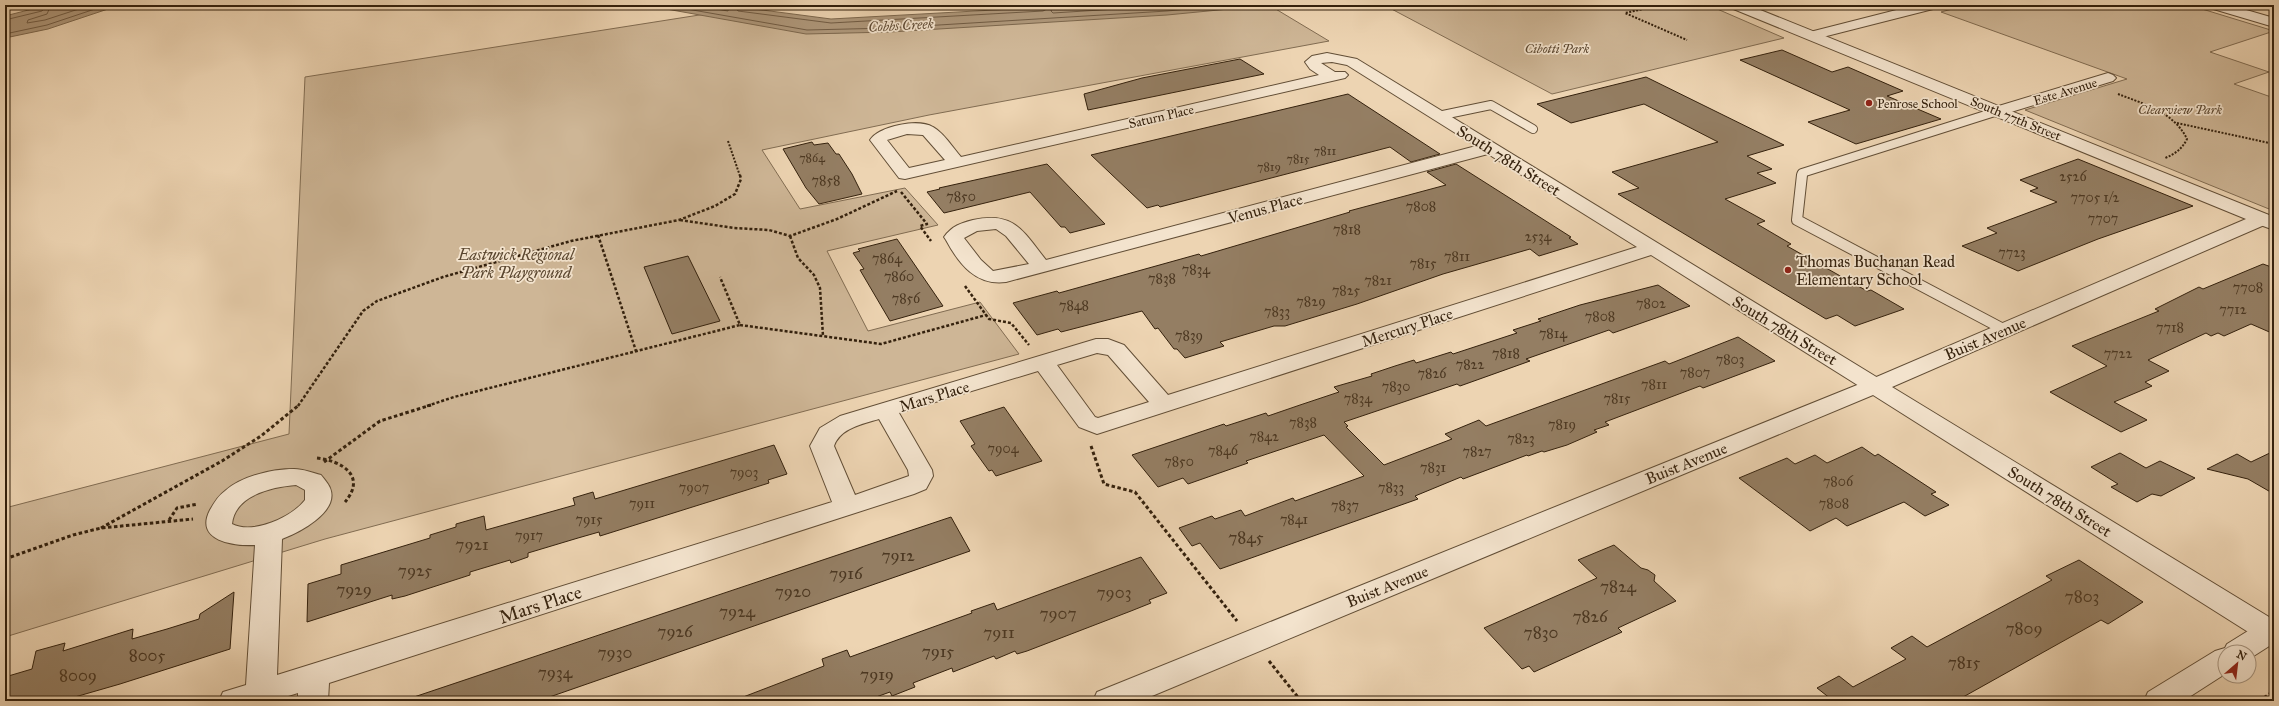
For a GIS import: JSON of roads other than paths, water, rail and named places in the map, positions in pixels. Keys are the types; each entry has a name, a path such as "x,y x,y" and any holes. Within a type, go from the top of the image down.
{"street":[{"name":"South 77th Street","path":"1736,5 2139,168 2268,222"},
{"path":"1812,36 1932,5"},
{"path":"2215,5 2274,23"},
{"name":"South 78th Street","path":"1333,77 1315,66 1313,62 1322,58 1336,58 1352,62 1651,249 2273,631"},
{"name":"Saturn Place","path":"957,163 929,131 924,129 908,130 881,136 878,140 905,174 957,163 1365,70"},
{"name":"Este Avenue","path":"1998,111 2108,78"},
{"name":"Venus Place","path":"1042,267 1489,148"},
{"name":"Buist Avenue","path":"1108,701 1875,386 2005,330 2268,222"},
{"name":"Mercury Place","path":"1043,362 1087,422 1097,426 1651,249"},
{"path":"1043,362 1096,346 1108,346 1116,350 1164,405"},
{"name":"Mars Place","path":"847,506 822,446 825,436 835,428 848,421 886,411 1043,362"},
{"name":"Mars Place","path":"247,697 314,688 917,483 921,476 920,470 886,411"},
{"path":"281,478 304,478 312,481 318,489 316,502 294,523 268,533 239,537 225,533 219,528 218,517 222,509 232,498 253,486 281,478"},
{"path":"247,697 268,533"},
{"path":"2251,644 2273,631"},
{"path":"2158,701 2217,665"}],"lane":[{"path":"1438,116 1491,105 1533,129"},
{"path":"1998,111 1802,173 1797,220 2005,330"}],"water":[{"path":"48,5 120,5 48,29 5,38 5,16"},
{"name":"Cobbs Creek","path":"644,5 724,5 831,19 1084,5 1248,5 1239,8 1167,15 890,32 806,34"}],"place":[{"name":"Penrose School","path":"1869,103"},
{"name":"Thomas Buchanan Read Elementary School","path":"1788,270"}],"park label":[{"name":"Cibotti Park","path":"1557,48"},
{"name":"Clearview Park","path":"2180,109"},
{"name":"Eastwick Regional Park Playground","path":"516,263"}]}
